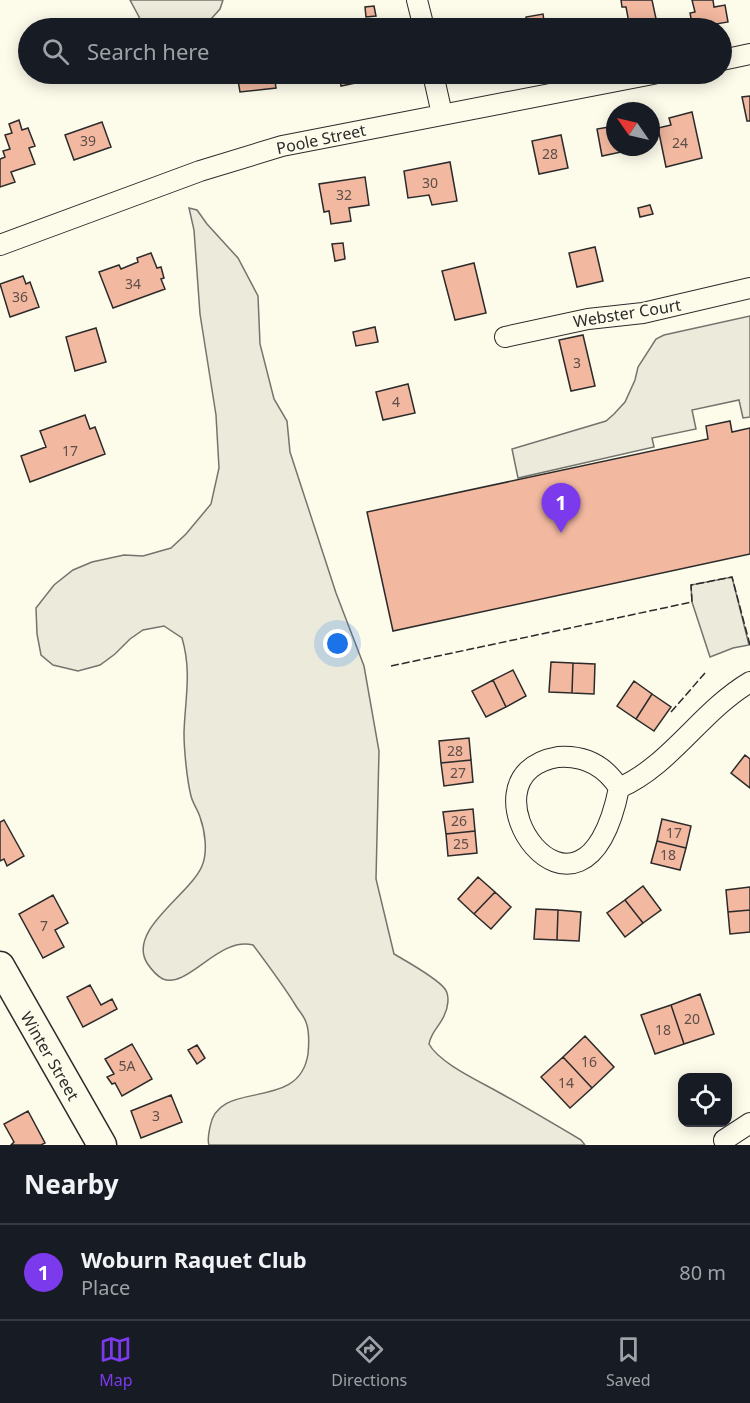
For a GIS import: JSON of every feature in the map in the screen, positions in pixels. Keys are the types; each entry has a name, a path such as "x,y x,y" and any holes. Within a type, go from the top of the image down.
{"street":[{"path":"417,0 421,18"},
{"path":"732,58 750,54"},
{"path":"435,84 442,114"},
{"name":"Poole Street","path":"0,245 239,158 294,144 600,84"},
{"name":"Webster Court","path":"505,337 588,319 643,313 750,288"},
{"path":"620,788 609,775 593,763 575,757 558,757 542,762 528,772 517,789 515,801 525,831 536,848 546,858 556,863 570,865 587,856 602,837 614,812 620,788 641,777 720,704 750,682"},
{"name":"Winter Street","path":"0,966 102,1145"},
{"path":"724,1140 750,1123"}],"shaded area":[{"path":"130,0 223,0 220,9 212,18 140,18"},
{"path":"189,208 197,210 238,258 258,296 260,344 274,399 287,421 290,452 336,593 364,666 379,751 376,879 394,954 435,980 448,995 445,1013 431,1036 429,1044 451,1065 581,1140 585,1145 209,1145 210,1127 216,1112 227,1103 290,1084 302,1072 308,1054 306,1022 253,945 240,944 228,948 183,977 173,980 163,979 154,972 147,963 143,951 145,938 152,925 195,877 202,866 205,854 203,829 191,796 186,765 184,733 187,662 182,638 164,626 143,630 100,665 78,671 53,665 41,655 36,608 54,585 73,570 92,562 124,555 143,556 171,548 211,504 219,468 216,415 200,314 194,230"},
{"path":"750,316 750,417 743,418 739,400 692,410 696,429 652,438 654,447 518,478 512,449 606,421 625,402 638,367 656,339 664,335"},
{"path":"732,577 749,645 733,648 710,657 692,602 691,585"}],"building":[{"path":"621,0 652,0 656,18 628,18 626,7 622,7"},
{"path":"692,0 713,0 714,7 725,5 727,18 691,18 690,13 695,12"},
{"path":"374,6 376,16 366,17 365,7"},
{"path":"543,14 544,18 526,18"},
{"path":"239,84 275,84 276,88 240,92"},
{"path":"750,96 750,121 747,121 742,97"},
{"path":"692,112 702,158 666,167 660,128 671,125 669,118"},
{"path":"19,120 22,130 28,128 35,146 29,148 35,164 11,172 15,182 0,187 0,159 5,157 3,151 10,149 5,135 12,133 9,124"},
{"path":"102,122 111,147 74,160 65,135"},
{"path":"606,128 606,155 602,156 597,129"},
{"path":"561,135 568,168 539,174 532,141"},
{"path":"450,162 457,201 432,205 429,195 408,198 404,171"},
{"path":"365,177 369,205 349,208 351,221 331,224 329,211 324,212 319,184"},
{"path":"650,205 653,214 640,217 638,208"},
{"path":"343,243 345,259 335,261 332,244"},
{"path":"595,247 603,281 577,287 569,253"},
{"path":"151,253 157,268 161,267 164,278 161,279 165,289 113,308 99,272 119,265 121,269 138,262 137,258"},
{"path":"474,263 486,313 455,320 442,271"},
{"path":"23,276 26,284 30,282 39,307 10,317 0,284"},
{"path":"375,327 378,342 356,346 353,332"},
{"path":"96,328 106,362 75,371 66,337"},
{"path":"583,335 595,386 571,391 559,340"},
{"path":"408,384 415,413 383,420 376,392"},
{"path":"85,415 90,429 95,427 105,454 30,482 21,456 46,447 40,431"},
{"path":"730,421 732,432 750,428 750,554 393,631 367,512 708,439 706,426"},
{"path":"551,662 573,663 572,693 549,692"},
{"path":"573,663 595,664 594,694 572,693"},
{"path":"513,670 526,696 506,707 493,680"},
{"path":"493,680 506,707 486,717 472,691"},
{"path":"634,681 652,694 636,719 617,706"},
{"path":"652,694 671,707 654,731 636,719"},
{"path":"469,738 471,760 441,763 439,741"},
{"path":"745,755 750,759 750,788 731,773"},
{"path":"471,760 473,782 444,786 441,763"},
{"path":"473,809 475,831 446,834 443,812"},
{"path":"662,819 691,826 686,848 657,841"},
{"path":"4,820 24,856 7,866 4,859 0,861 0,822"},
{"path":"475,831 477,853 448,856 446,834"},
{"path":"657,841 686,848 680,870 651,863"},
{"path":"478,877 495,892 474,914 458,899"},
{"path":"643,886 661,910 643,923 625,900"},
{"path":"750,887 750,910 728,912 726,890"},
{"path":"495,892 511,907 491,929 474,914"},
{"path":"53,895 68,923 55,930 64,947 43,958 19,914"},
{"path":"625,900 643,923 625,937 607,913"},
{"path":"536,909 558,910 557,940 534,939"},
{"path":"558,910 581,912 579,941 557,940"},
{"path":"750,910 750,932 730,934 728,912"},
{"path":"90,985 101,1005 112,999 117,1009 83,1027 67,997"},
{"path":"700,994 714,1034 684,1044 671,1005"},
{"path":"671,1005 684,1044 655,1054 641,1015"},
{"path":"585,1036 614,1067 592,1088 563,1057"},
{"path":"132,1044 152,1079 122,1096 115,1083 112,1084 107,1077 114,1074 105,1059"},
{"path":"197,1045 205,1058 197,1064 188,1050"},
{"path":"563,1057 592,1088 570,1108 541,1077"},
{"path":"171,1095 182,1122 141,1138 131,1111"},
{"path":"28,1111 45,1143 11,1145 14,1142 4,1124"}],"fence":[{"path":"391,666 692,602 691,585 732,577 750,645"},
{"path":"671,712 705,673"}],"place":[{"name":"Woburn Raquet Club","path":"561,533"}]}
